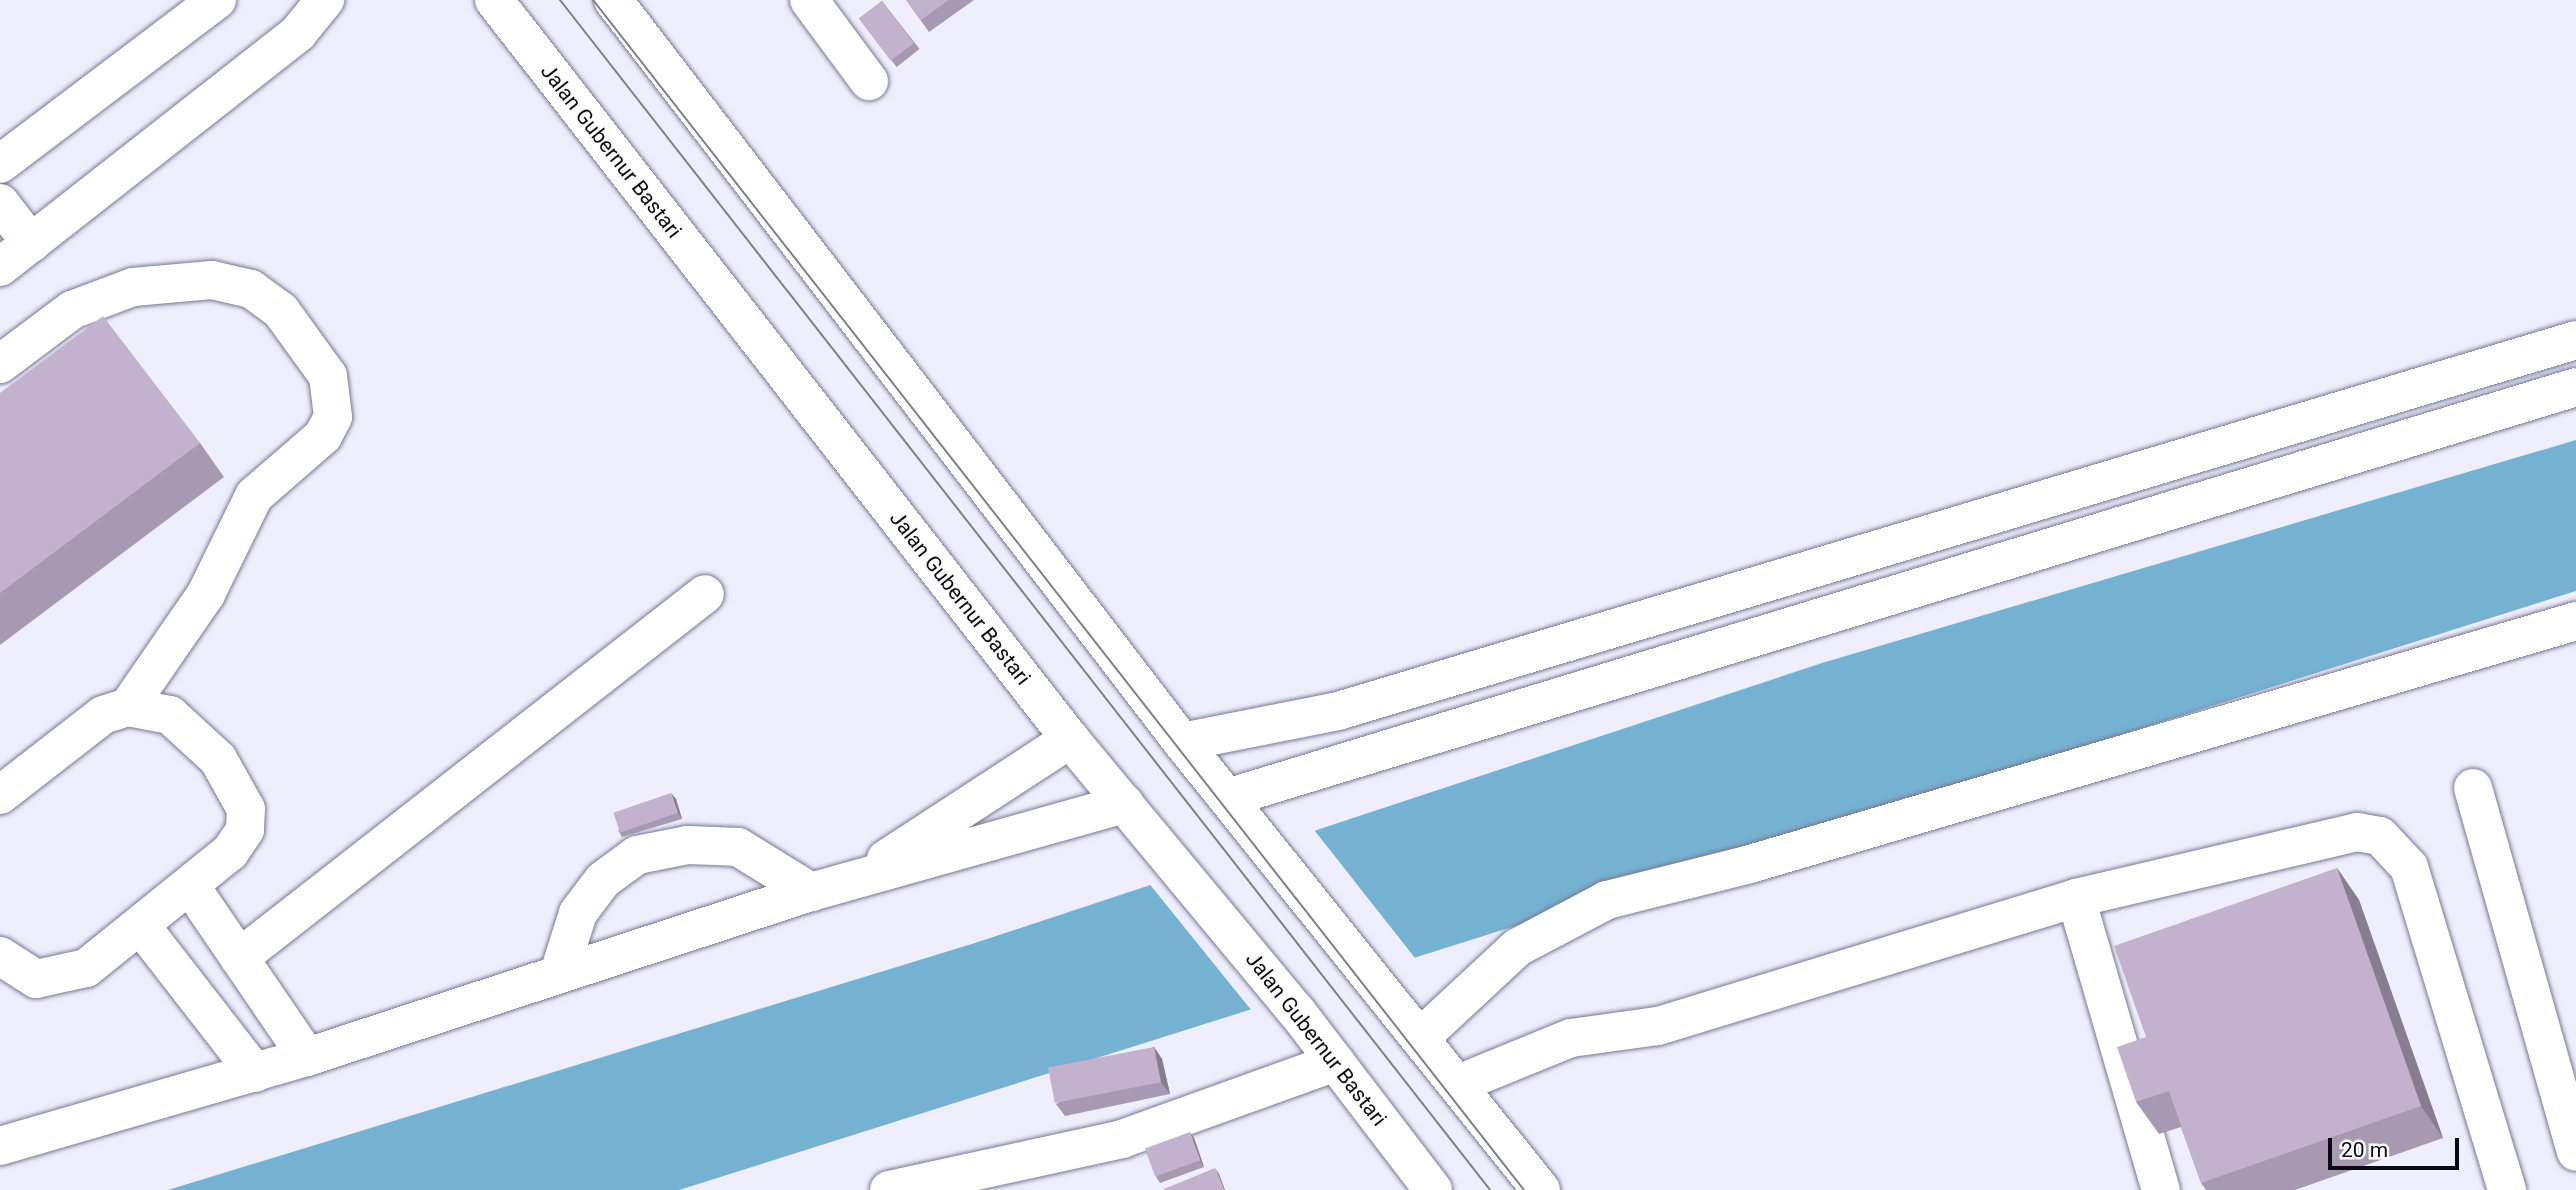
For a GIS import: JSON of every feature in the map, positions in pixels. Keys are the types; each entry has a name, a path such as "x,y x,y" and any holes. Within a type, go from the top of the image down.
{"main road":[{"path":"0,164 217,0"},
{"path":"0,267 298,33 325,0"},
{"name":"Jalan Gubernur Bastari","path":"494,0 1070,739 1297,1012 1433,1190"},
{"path":"613,0 1182,742 1380,985 1541,1190"},
{"path":"809,0 869,81"},
{"path":"0,203 31,243"},
{"path":"0,363 72,310 133,287 212,280 251,289 281,311 328,376 333,417 323,436 254,496 205,594 128,707"},
{"path":"1182,742 1338,711 2576,340"},
{"path":"1227,798 2576,387"},
{"path":"239,958 705,594"},
{"path":"1421,1037 1518,947 1607,900 1750,864 2576,621"},
{"path":"0,794 103,715 128,707 170,715 218,759 246,810 245,830 230,852 191,887 86,968 57,979 16,972 0,956"},
{"path":"855,880 1070,739"},
{"path":"2473,788 2576,1152"},
{"path":"0,1146 307,1058 811,892 1125,804"},
{"path":"1458,1084 1571,1038 1658,1026 2076,898 2357,832 2380,836 2409,867 2507,1190"},
{"path":"559,973 578,914 603,880 637,855 687,845 738,848 811,892"},
{"path":"191,887 307,1058"},
{"path":"2076,898 2161,1190"},
{"path":"141,926 255,1073"},
{"path":"889,1190 1122,1139 1336,1062"}],"water":[{"path":"2576,440 2576,591 679,1190 168,1190 975,943 1822,663"}],"pier":[{"path":"1311,826 1415,958 1252,1011 1147,881"}],"building":[{"path":"906,0 949,0 921,20"},
{"path":"882,1 914,43 891,61 859,18"},
{"path":"103,316 200,443 0,593 0,393"},
{"path":"671,793 678,813 620,833 613,813"},
{"path":"2337,868 2421,1106 2201,1183 2169,1091 2136,1102 2117,1047 2146,1037 2114,946"},
{"path":"1154,1047 1161,1082 1055,1103 1048,1068"},
{"path":"1190,1132 1200,1160 1155,1177 1145,1148"},
{"path":"1215,1168 1224,1190 1164,1190 1164,1189"}],"tram line":[{"path":"560,0 1490,1190"},
{"path":"593,0 1524,1190"}]}
